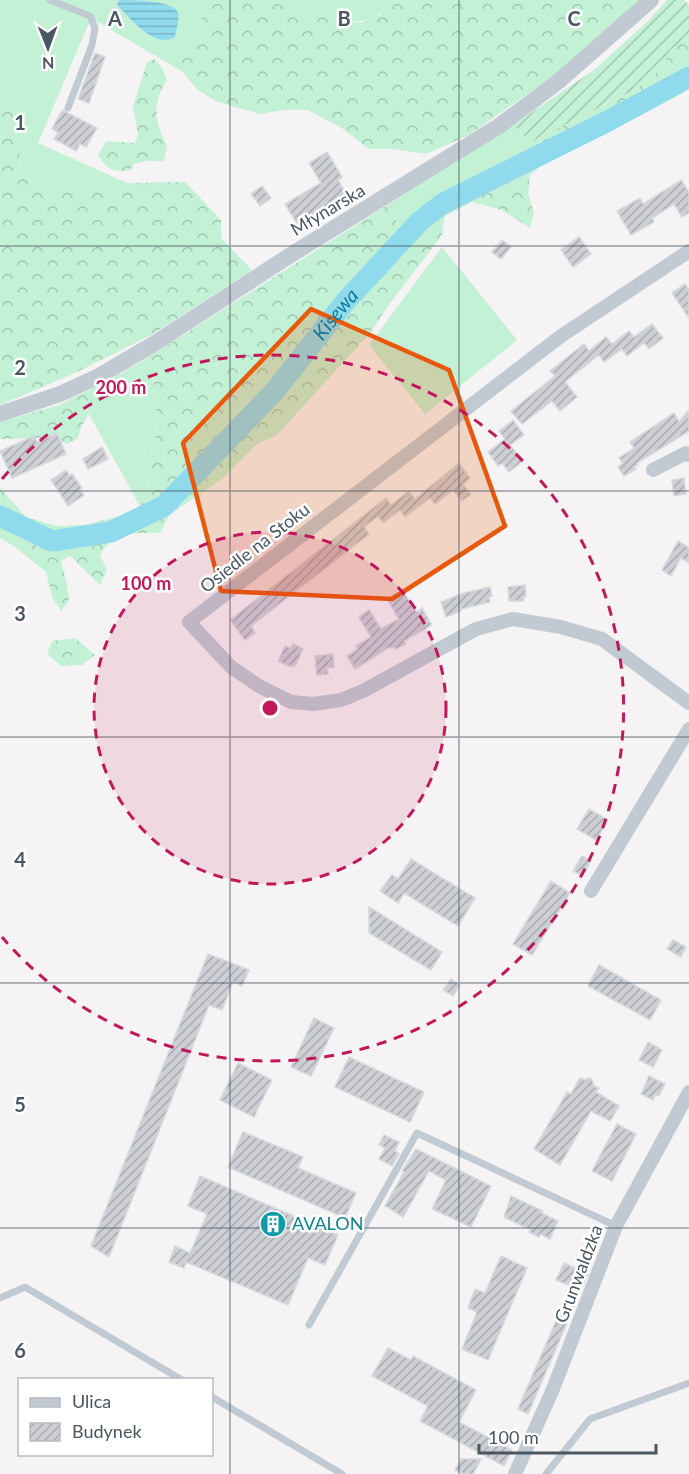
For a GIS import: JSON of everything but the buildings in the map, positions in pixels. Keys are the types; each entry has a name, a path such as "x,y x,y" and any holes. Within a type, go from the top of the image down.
{"street":[{"name":"Młynarska","path":"0,414 60,394 99,376 448,159 536,99 651,0"},
{"name":"Osiedle na Stoku","path":"689,251 561,336 189,622 231,667 259,686 291,702 313,704 352,696 476,629 513,619 561,627 602,639 689,703"},
{"path":"653,470 686,453 689,455"},
{"path":"591,891 689,729"},
{"name":"Grunwaldzka","path":"516,1474 553,1389 616,1226 689,1092"}],"lane":[{"path":"50,0 90,16 95,28 92,45 68,108"},
{"path":"309,1324 417,1133 616,1226"},
{"path":"0,1298 25,1287 179,1378"},
{"path":"546,1474 590,1419 689,1383"},
{"path":"213,1398 342,1474"}],"highlighted area":[{"path":"311,309 449,370 505,526 392,599 221,591 183,443"}],"green space":[{"path":"0,0 213,0 203,13 199,29 188,44 176,53 183,72 91,18 38,143 127,183 117,195 96,184 34,185 20,169 17,121 6,102 0,100"},
{"path":"213,0 264,0 325,18 360,23 380,15 387,1 412,6 426,0 648,0 564,68 469,135 426,154 393,149 369,149 343,129 308,110 284,110 259,114 215,101 197,89 183,72 176,53 188,44 199,29 203,13"},
{"path":"264,0 426,0 412,6 387,1 380,13 371,19 341,21"},
{"path":"667,0 684,0 689,5 689,36 670,50 660,70 636,89 531,142 513,125 594,70 648,21"},
{"path":"689,36 689,85 681,94 543,164 530,175 528,194 534,213 530,228 502,210 472,202 445,216 442,235 371,332 277,435 257,444 223,478 169,515 160,533 125,535 111,541 100,555 107,570 100,585 70,556 61,561 69,600 61,611 52,597 46,572 14,546 0,538 0,488 26,517 56,526 85,525 119,516 140,506 147,491 150,460 158,423 150,356 386,206 403,230 420,211 463,185 516,160 531,142 636,89 660,70 670,50"},
{"path":"154,59 162,68 167,80 159,96 156,112 159,129 167,145 164,161 134,164 130,170 111,169 98,155 106,141 135,143 138,134 133,107 147,62"},
{"path":"0,100 6,101 18,121 20,169 34,185 96,184 117,195 127,183 185,182 221,220 221,238 252,270 153,334 75,373 0,405"},
{"path":"513,125 531,142 516,160 463,185 420,211 403,230 386,206"},
{"path":"442,247 517,340 425,414 369,345"},
{"path":"150,356 158,423 150,460 147,491 140,506 89,414 96,406 119,391 124,372"},
{"path":"124,372 120,391 93,410 84,421 78,438 67,444 51,438 0,439 0,422 59,405"},
{"path":"75,638 95,655 82,665 61,666 47,654 52,641"}],"water":[{"path":"119,0 169,5 178,13 175,37 167,40 159,39 143,31 117,5"}],"waterway":[{"name":"Kisewa","path":"0,516 52,541 111,532 164,506 274,392 345,302 420,221 442,204 608,121 689,77"}],"place":[{"name":"AVALON","path":"273,1224"}]}
